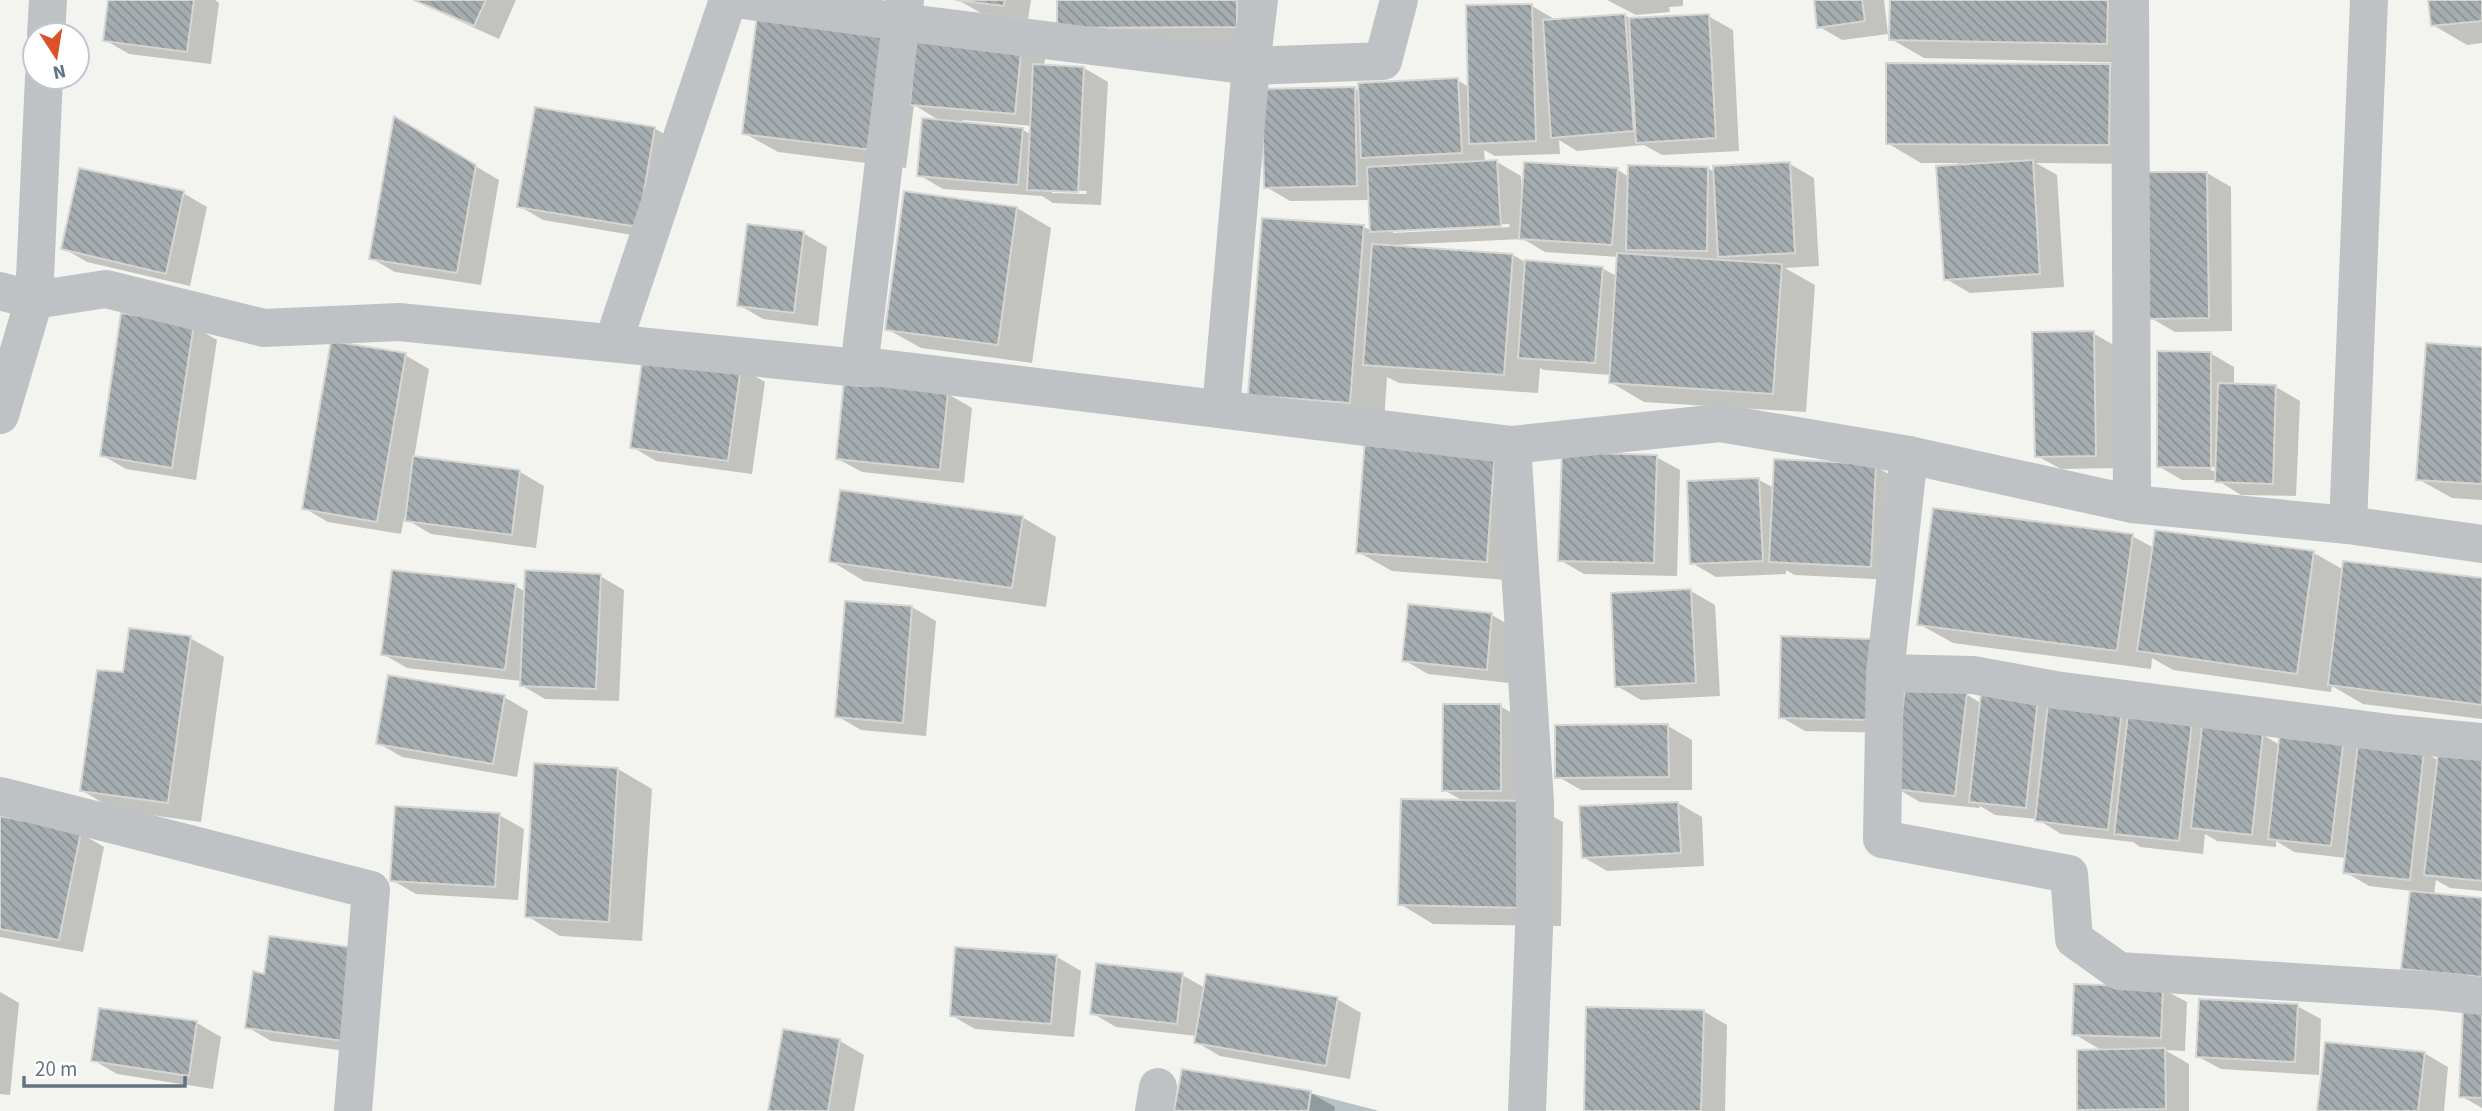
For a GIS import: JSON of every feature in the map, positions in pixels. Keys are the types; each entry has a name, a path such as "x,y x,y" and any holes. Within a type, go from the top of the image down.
{"street":[{"path":"47,21 48,0"},
{"path":"613,343 727,0"},
{"path":"743,0 903,11 1251,66 1383,61 1399,0"},
{"path":"1221,409 1259,0"},
{"path":"2130,0 2132,504"},
{"path":"2348,525 2369,0"},
{"path":"859,368 903,11"},
{"path":"0,415 42,91"},
{"path":"17,295 106,289 264,328 399,322 881,368 1512,445 1720,423 1909,455 2132,504 2348,525 2482,544"},
{"path":"1512,445 1535,802 1535,903 1527,1111"},
{"path":"1909,455 1885,673 1882,839 2069,873 2074,939 2119,971 2482,996"},
{"path":"1885,673 1973,675 2055,690 2397,734 2482,742"},
{"path":"0,796 372,890 353,1111"}],"shaded area":[{"path":"1291,1088 1379,1111 1288,1111"}],"building":[{"path":"108,0 194,0 187,52 103,41"},
{"path":"414,0 486,0 474,26"},
{"path":"955,0 1005,0 1004,6"},
{"path":"1057,0 1237,0 1237,27 1057,28"},
{"path":"1814,0 1862,0 1865,21 1817,28"},
{"path":"1890,0 2108,0 2107,44 1889,40"},
{"path":"2428,0 2482,0 2482,21 2431,26"},
{"path":"1532,4 1536,141 1469,144 1466,5"},
{"path":"1625,14 1634,131 1551,138 1543,20"},
{"path":"1709,14 1716,138 1636,143 1629,18"},
{"path":"757,16 887,31 872,150 742,134"},
{"path":"916,34 1022,43 1015,114 910,105"},
{"path":"1886,63 2110,64 2109,145 1886,144"},
{"path":"1033,64 1084,67 1078,192 1027,190"},
{"path":"1458,78 1462,153 1361,158 1358,83"},
{"path":"1355,87 1357,186 1264,188 1262,89"},
{"path":"535,107 655,127 638,227 517,207"},
{"path":"394,116 476,165 457,273 369,259"},
{"path":"922,118 1023,128 1018,185 917,176"},
{"path":"1497,160 1501,226 1370,232 1367,167"},
{"path":"2033,160 2040,274 1944,280 1936,166"},
{"path":"1524,162 1618,168 1612,245 1519,239"},
{"path":"1790,162 1795,253 1718,257 1713,166"},
{"path":"1628,165 1708,167 1707,251 1626,250"},
{"path":"79,168 184,191 166,274 61,249"},
{"path":"2148,172 2207,172 2209,318 2149,319"},
{"path":"904,191 1017,207 998,345 885,330"},
{"path":"1262,218 1364,225 1350,403 1248,395"},
{"path":"747,224 804,231 794,313 737,306"},
{"path":"1372,244 1513,254 1504,375 1363,365"},
{"path":"1617,253 1782,264 1773,394 1609,383"},
{"path":"1525,260 1603,267 1595,363 1518,358"},
{"path":"121,313 194,324 172,468 100,456"},
{"path":"2094,331 2096,456 2035,457 2032,332"},
{"path":"331,341 406,353 377,522 302,509"},
{"path":"2426,343 2482,347 2482,484 2416,480"},
{"path":"2157,351 2211,352 2211,468 2157,467"},
{"path":"643,354 741,367 728,461 630,448"},
{"path":"844,381 948,392 940,470 836,459"},
{"path":"2218,383 2276,385 2273,484 2215,482"},
{"path":"1365,439 1495,449 1487,562 1356,553"},
{"path":"1562,452 1657,455 1654,563 1558,561"},
{"path":"413,456 520,470 512,535 405,521"},
{"path":"1774,459 1876,464 1871,567 1769,562"},
{"path":"1759,478 1763,561 1690,564 1687,481"},
{"path":"840,490 1023,516 1012,588 829,562"},
{"path":"1933,508 2133,534 2117,651 1917,625"},
{"path":"2155,530 2314,551 2297,674 2137,651"},
{"path":"2343,561 2482,578 2482,705 2328,685"},
{"path":"392,570 516,584 505,670 381,655"},
{"path":"525,570 601,574 596,689 520,686"},
{"path":"1691,589 1696,683 1615,687 1611,593"},
{"path":"845,601 912,606 903,723 835,717"},
{"path":"1408,604 1492,613 1487,670 1402,661"},
{"path":"129,628 191,636 168,803 80,791 97,670 123,672"},
{"path":"1781,636 1871,639 1869,720 1779,718"},
{"path":"388,675 505,695 493,764 376,744"},
{"path":"1905,686 1967,693 1955,796 1894,789"},
{"path":"1981,693 2038,699 2026,808 1969,802"},
{"path":"2048,703 2122,710 2108,830 2035,821"},
{"path":"1443,704 1501,704 1501,791 1442,791"},
{"path":"2128,714 2192,722 2179,841 2114,834"},
{"path":"1668,724 1669,777 1555,778 1555,725"},
{"path":"2202,726 2263,733 2252,835 2191,828"},
{"path":"2280,730 2344,737 2331,846 2268,839"},
{"path":"2358,743 2424,751 2410,880 2343,873"},
{"path":"2438,754 2482,759 2482,881 2424,875"},
{"path":"534,763 618,768 609,922 525,917"},
{"path":"1401,799 1530,801 1527,908 1398,905"},
{"path":"1678,802 1681,853 1582,858 1579,806"},
{"path":"395,806 500,813 495,887 390,881"},
{"path":"0,816 81,832 59,940 0,929"},
{"path":"2410,891 2482,898 2482,977 2401,969"},
{"path":"269,936 357,948 344,1041 245,1028 253,971 264,974"},
{"path":"955,947 1057,955 1051,1024 950,1016"},
{"path":"1096,963 1183,973 1177,1024 1090,1014"},
{"path":"1206,974 1338,997 1326,1066 1194,1043"},
{"path":"2074,984 2163,987 2161,1038 2072,1035"},
{"path":"2199,999 2298,1004 2295,1062 2196,1057"},
{"path":"1586,1007 1704,1010 1701,1111 1584,1111"},
{"path":"99,1008 197,1021 189,1076 91,1061"},
{"path":"2463,1011 2482,1012 2482,1098 2459,1097"},
{"path":"783,1029 840,1039 828,1111 768,1111"},
{"path":"2325,1042 2425,1052 2418,1111 2317,1111"},
{"path":"2165,1048 2166,1109 2077,1110 2077,1050"},
{"path":"1182,1069 1311,1091 1308,1111 1174,1111"}]}
